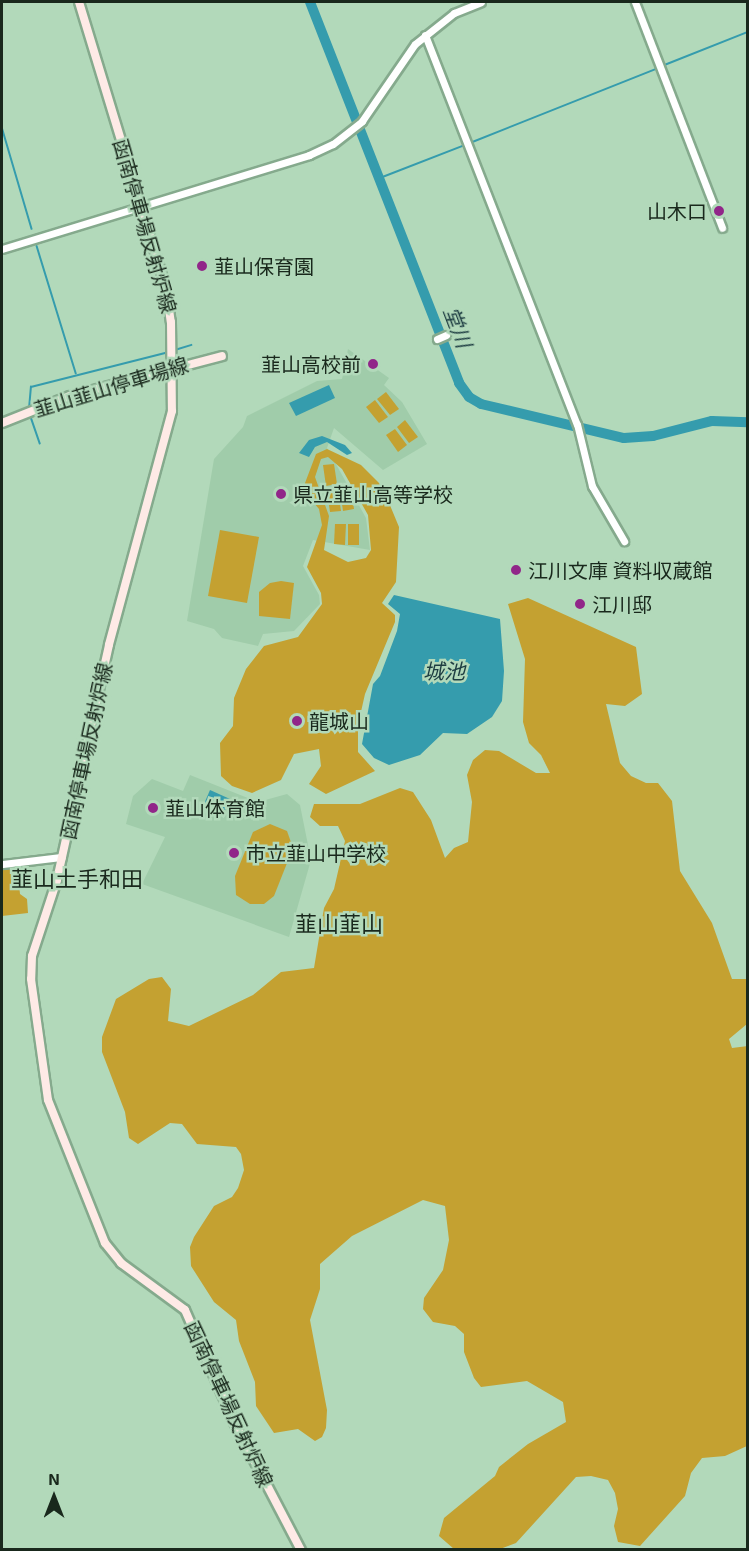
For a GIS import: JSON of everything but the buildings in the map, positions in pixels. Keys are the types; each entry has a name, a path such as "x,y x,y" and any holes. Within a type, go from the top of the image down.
{"main road":[{"name":"函南停車場反射炉線","path":"79,2 167,298 171,322 172,411 106,656 62,857 31,966 51,1114 105,1243 121,1263 185,1310 248,1449 300,1550"},
{"name":"韮山韮山停車場線","path":"2,423 70,396 222,356"}],"street":[{"path":"2,249 309,155 356,128 406,54 425,35 454,13 482,2"},
{"path":"635,2 722,228"},
{"path":"425,35 577,424 592,486 624,541"},
{"path":"437,339 446,335"},
{"path":"2,864 62,857"}],"shaded area":[{"name":"県立韮山高等学校","path":"348,349 389,378 384,385 402,402 427,444 383,470 334,428 327,448 366,518 370,550 313,540 303,566 319,595 320,604 294,631 263,634 258,646 222,638 214,629 187,621 214,459 243,427 247,416 317,381 342,379"},
{"path":"386,392 399,409 390,415 377,399"},
{"path":"375,400 388,417 379,423 366,407"},
{"path":"405,420 418,437 409,443 397,427"},
{"path":"395,429 407,445 398,452 386,435"},
{"path":"327,449 361,465 382,486 399,527 396,582 382,603 395,615 395,622 365,694 358,725 358,752 375,771 326,794 309,784 321,766 319,749 294,754 281,780 252,793 232,786 221,776 220,743 233,726 234,698 246,669 264,646 298,637 322,604 321,593 307,567 322,525 319,509 308,496 305,483 316,454","holes":["328,457 342,469 368,515 371,550 366,558 348,562 324,550 329,516 315,477 321,459"]},
{"path":"334,464 337,484 326,486 323,465"},
{"path":"351,489 354,509 343,511 340,490"},
{"path":"338,490 341,511 330,512 327,492"},
{"path":"335,524 346,524 345,545 334,544"},
{"path":"348,524 359,524 359,545 348,545"},
{"path":"220,530 259,537 247,603 208,596"},
{"path":"281,581 294,583 290,619 259,616 259,592 270,583"},
{"path":"528,598 636,647 642,694 625,706 606,704 620,763 631,776 646,783 658,783 672,801 680,871 712,923 732,979 747,979 747,1024 729,1039 732,1048 748,1046 747,1446 725,1456 702,1458 691,1473 685,1496 640,1546 618,1542 614,1526 618,1509 615,1493 608,1480 591,1476 576,1477 516,1543 500,1549 454,1549 439,1536 444,1518 495,1476 499,1467 528,1444 566,1422 563,1402 527,1381 481,1387 474,1378 464,1352 464,1334 455,1326 433,1322 423,1309 424,1298 443,1270 449,1240 445,1206 423,1200 352,1236 320,1264 320,1289 310,1320 327,1410 326,1428 322,1437 315,1441 298,1429 274,1433 256,1406 255,1382 239,1341 236,1320 214,1302 191,1266 190,1247 194,1237 214,1206 232,1197 238,1188 244,1170 241,1154 236,1147 197,1144 182,1124 170,1123 138,1144 129,1138 125,1112 102,1052 102,1037 116,999 149,979 162,977 171,989 168,1021 189,1026 253,995 281,972 314,968 324,908 334,889 345,841 338,826 320,826 310,817 314,804 360,804 400,788 413,792 431,820 445,858 454,848 468,842 472,802 467,775 473,760 485,750 499,751 536,773 550,773 541,755 529,743 523,722 525,659 508,604"},
{"name":"市立韮山中学校","path":"190,775 258,802 287,794 300,805 311,860 289,937 142,884 165,837 126,824 133,796 152,779 183,791"},
{"path":"270,824 287,831 293,848 274,896 264,904 250,904 236,895 235,876 253,832"},
{"path":"17,867 20,894 27,899 28,913 2,916 2,869"}],"water":[{"path":"329,385 335,398 296,416 289,403"},
{"path":"322,436 345,445 352,453 347,455 327,442 315,447 309,457 299,453 309,440"},
{"name":"城池","path":"394,595 500,619 504,671 502,701 492,717 467,734 443,733 420,755 389,765 374,758 362,744 373,684 380,676 397,631 400,614 388,604"},
{"path":"210,790 230,799 224,812 204,804"}],"waterway":[{"name":"堂川","path":"310,2 459,383 469,397 481,404 624,438 653,436 712,421 748,422"},
{"path":"662,66 748,32"},
{"path":"470,143 658,68"},
{"path":"2,127 32,229"},
{"path":"380,178 465,145"},
{"path":"37,246 76,373"},
{"path":"175,350 191,345"},
{"path":"29,409 31,387 165,353"},
{"path":"30,414 40,443"}],"place":[{"name":"山木口","path":"719,211"},
{"name":"韮山保育園","path":"202,266"},
{"name":"韮山高校前","path":"373,364"},
{"name":"県立韮山高等学校","path":"281,494"},
{"name":"江川文庫 資料収蔵館","path":"516,570"},
{"name":"江川邸","path":"580,604"},
{"name":"龍城山","path":"297,721"},
{"name":"韮山体育館","path":"153,808"},
{"name":"市立韮山中学校","path":"234,853"}],"district":[{"name":"韮山土手和田","path":"77,879"},
{"name":"韮山韮山","path":"339,924"}]}
